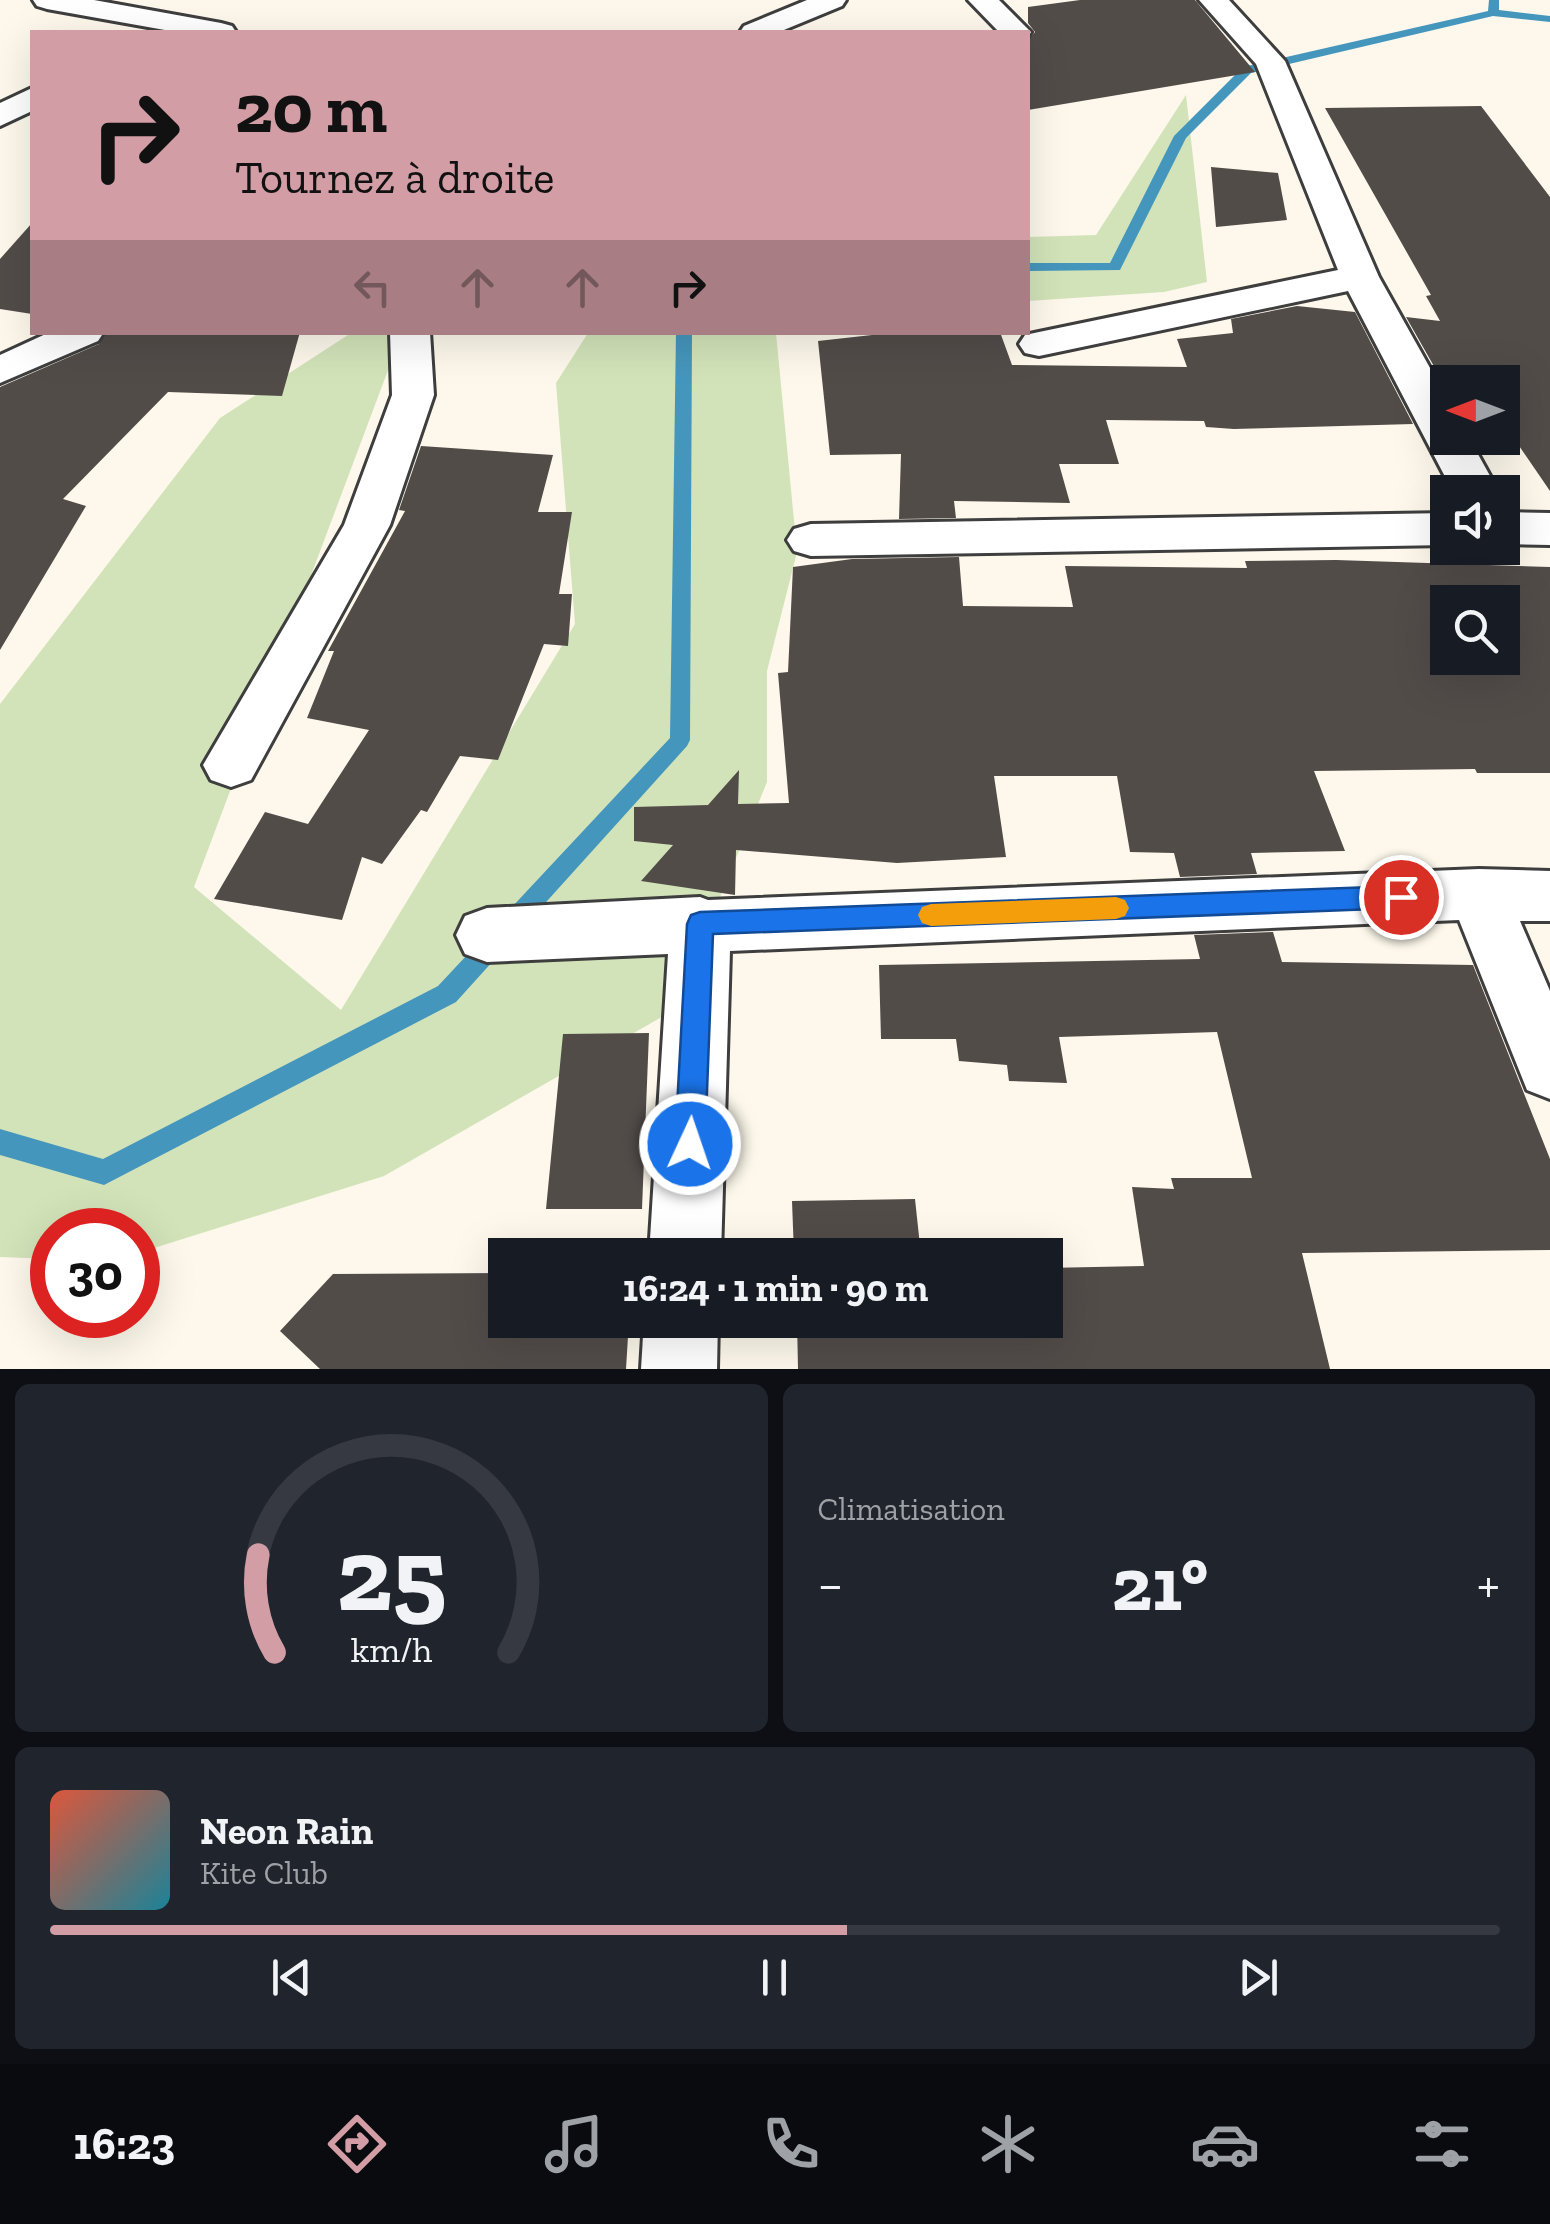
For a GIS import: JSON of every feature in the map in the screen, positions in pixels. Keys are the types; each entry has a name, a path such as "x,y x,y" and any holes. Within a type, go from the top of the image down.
{"street":[{"path":"48,0 159,27 196,30"},
{"path":"159,27 207,0"},
{"path":"982,0 1013,30"},
{"path":"1213,0 1270,61 1360,277 1467,475"},
{"path":"762,30 832,9"},
{"path":"0,116 30,99"},
{"path":"1039,344 1360,277"},
{"path":"0,371 78,335"},
{"path":"231,766 368,525 414,395 410,335"},
{"path":"811,540 1430,529"},
{"path":"1520,529 1550,530"},
{"path":"487,935 1479,894 1550,896"},
{"path":"1479,894 1550,1068"},
{"path":"685,1238 700,924"},
{"path":"679,1369 681,1338"}],"green space":[{"path":"1186,95 1207,282 1164,292 1030,301 1030,237 1096,235"},
{"path":"348,335 401,335 194,887 341,1010 575,624 556,383 587,335 776,335 797,552 767,671 767,782 674,1010 384,1176 160,1246 160,1208 30,1208 30,1258 0,1257 0,704 220,418"}],"building":[{"path":"1080,0 1195,0 1255,72 1030,110 1030,38 1035,32 1028,23 1028,7"},
{"path":"1481,106 1550,197 1550,491 1520,447 1520,365 1433,365 1406,317 1440,321 1426,296 1431,295 1325,108"},
{"path":"1211,167 1278,173 1287,220 1216,227"},
{"path":"30,225 30,314 0,309 0,259"},
{"path":"1297,306 1355,312 1413,424 1234,429 1206,427 1204,421 1106,420 1119,464 1059,464 1070,503 954,501 956,518 899,519 901,454 830,455 818,341 872,335 1001,335 1012,365 1187,367 1177,339 1233,333 1231,319"},
{"path":"105,335 299,335 282,396 168,392 63,499 86,506 0,650 0,387 99,344"},
{"path":"421,446 553,455 538,512 572,512 559,594 572,594 568,646 544,644 498,760 460,756 427,812 421,810 382,864 362,857 342,920 214,899 265,812 308,824 369,730 307,718 334,651 328,651 405,511 399,510"},
{"path":"959,557 963,606 1073,607 1065,566 1247,568 1245,561 1336,560 1550,567 1550,773 1477,773 1475,769 1314,771 1345,851 1251,853 1257,874 1180,877 1174,853 1130,852 1117,776 994,776 1006,857 897,863 736,850 735,895 641,881 673,845 634,841 634,807 708,805 739,770 738,804 789,803 778,673 788,672 793,567 852,559"},
{"path":"1273,932 1282,962 1473,965 1550,1159 1550,1250 1302,1253 1330,1369 798,1369 797,1338 1063,1338 1063,1268 1144,1266 1132,1187 1174,1189 1171,1178 1252,1178 1217,1032 1059,1037 1067,1083 1009,1081 1007,1065 959,1061 956,1039 881,1039 879,965 1200,959 1194,935"},
{"path":"649,1033 642,1209 546,1209 563,1034"},
{"path":"915,1199 919,1238 793,1238 792,1201"},
{"path":"488,1273 488,1338 628,1338 626,1369 320,1369 280,1331 333,1274"}],"waterway":[{"path":"1493,13 1494,0"},
{"path":"1030,267 1115,267 1180,136 1247,70 1493,13"},
{"path":"1493,13 1550,19"},
{"path":"0,1142 104,1172 447,994 680,740 684,335"}],"slow traffic":[{"path":"931,915 1116,908"}],"route":[{"path":"690,1144 700,924 1401,897"}]}
